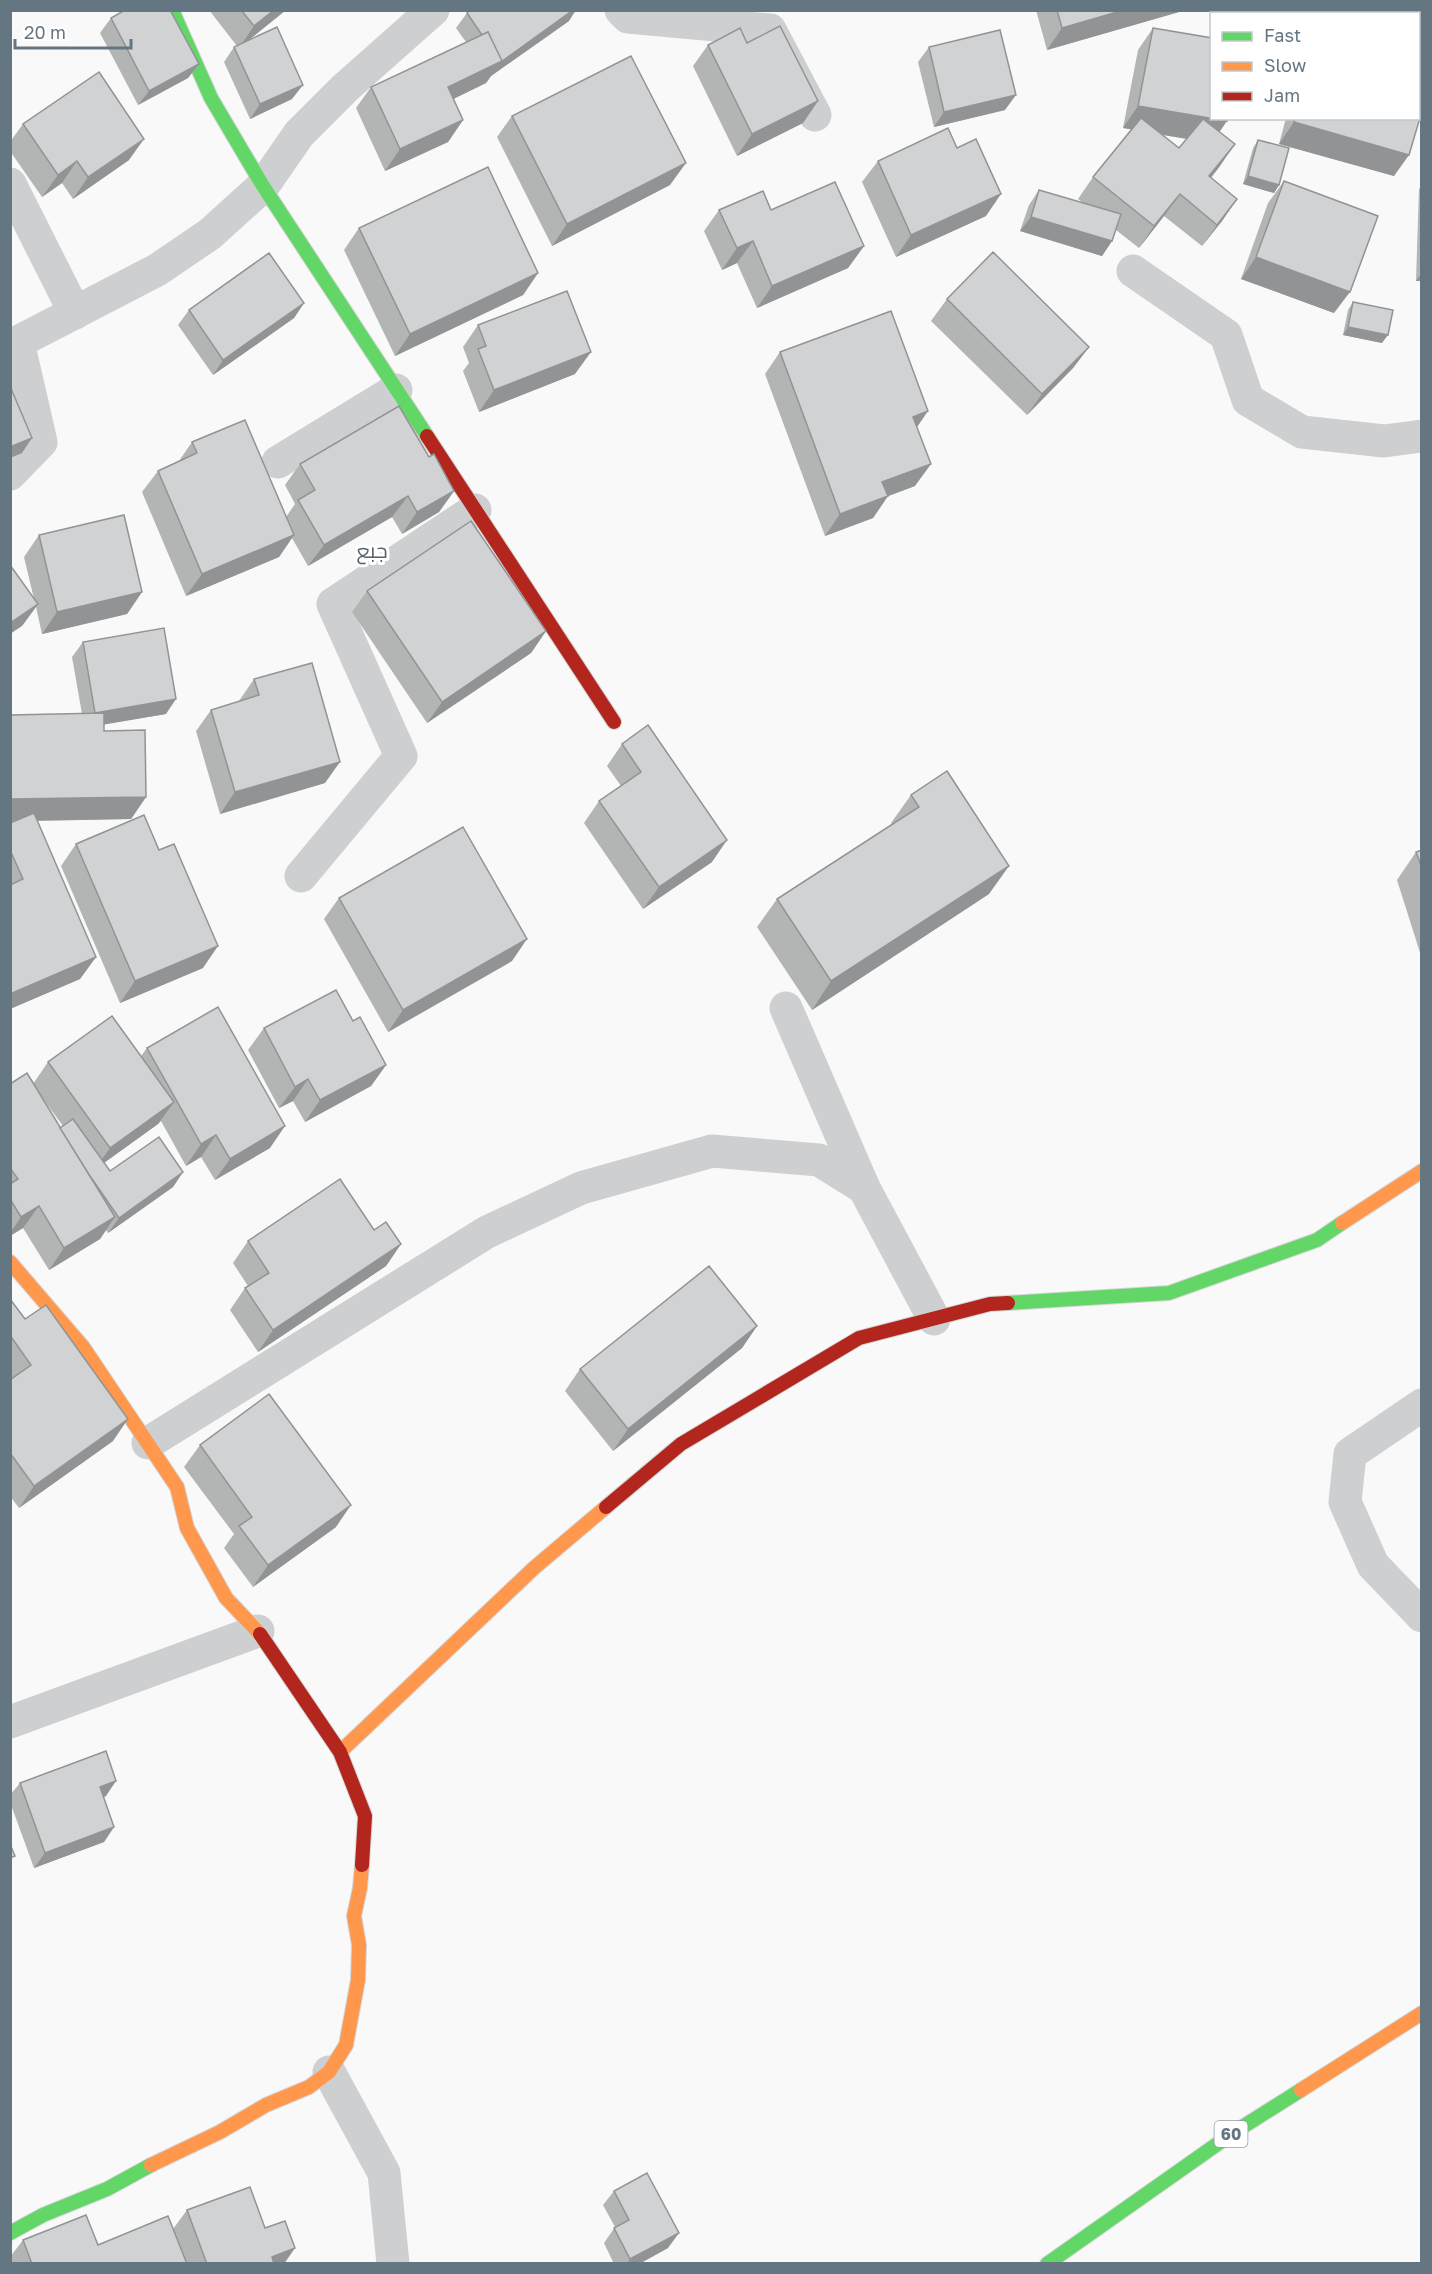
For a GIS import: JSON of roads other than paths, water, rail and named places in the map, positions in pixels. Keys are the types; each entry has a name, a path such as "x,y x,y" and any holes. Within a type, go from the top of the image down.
{"main road":[{"path":"172,10 211,98 263,186 614,722"},
{"path":"340,1752 534,1568 681,1444 860,1338 990,1304 1168,1293 1317,1240 1422,1171"},
{"path":"10,1262 83,1347 177,1487 187,1528 226,1598 258,1631 340,1752 365,1816 360,1888 354,1916 359,1945 358,1980 346,2045 329,2072 309,2087 266,2105 220,2132 162,2159 107,2189 43,2215 10,2233"},
{"name":"60","path":"1047,2264 1233,2133 1422,2013"}],"street":[{"path":"10,474 41,442 14,342 157,270 210,234 263,186 299,134 345,88 434,10"},
{"path":"621,10 628,17 770,30 815,115"},
{"path":"10,184 75,313"},
{"path":"1133,271 1226,335 1248,400 1302,432 1384,441 1422,436"},
{"path":"278,462 396,390"},
{"path":"301,876 402,756 333,604 475,510"},
{"path":"786,1008 864,1188 934,1319"},
{"path":"148,1443 487,1232 581,1188 712,1151 819,1160 864,1188"},
{"path":"1422,1405 1350,1454 1345,1502 1373,1564 1422,1616"},
{"path":"10,1722 258,1631"},
{"path":"329,2072 384,2173 393,2264"}],"district":[{"name":"جبع","path":"372,550"}]}
